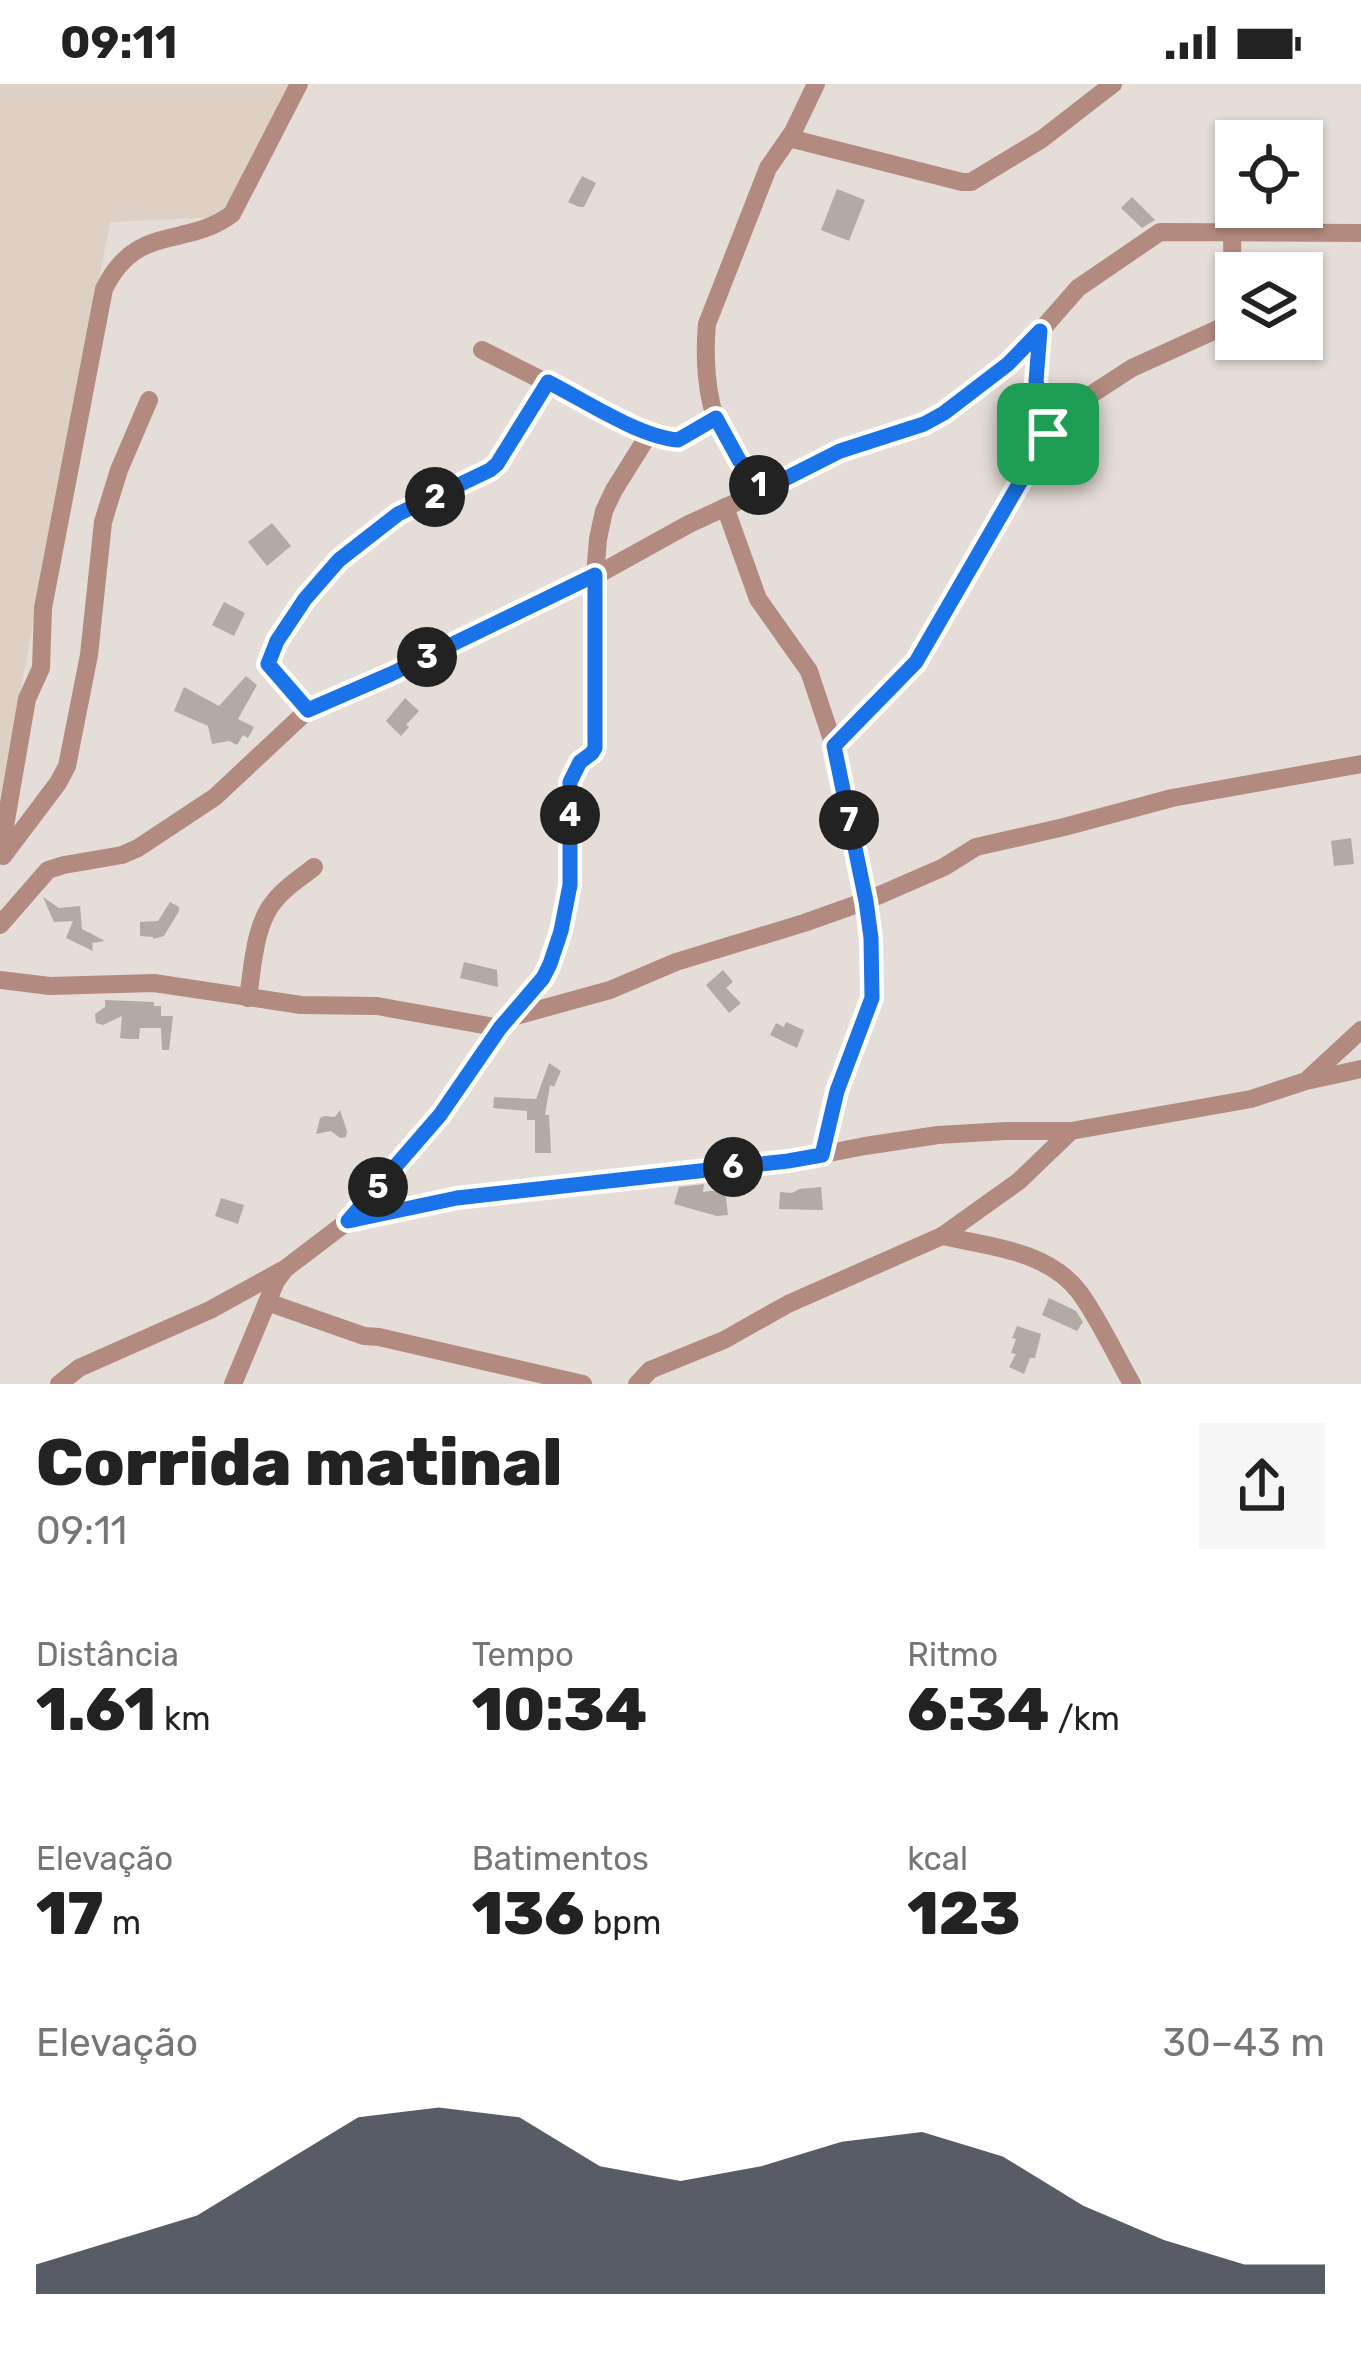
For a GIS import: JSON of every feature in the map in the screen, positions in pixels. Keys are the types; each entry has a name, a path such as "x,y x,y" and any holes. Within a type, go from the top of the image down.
{"street":[{"path":"0,857 27,699 41,668 43,608 104,289 112,272 130,254 154,240 217,224 232,214 299,84"},
{"path":"763,490 739,460 716,418 705,346 707,324 768,167 789,138 816,84"},
{"path":"789,138 971,182 1042,140 1113,84"},
{"path":"834,746 916,662 1061,414 1114,378 1231,322 1232,231"},
{"path":"0,925 48,870 122,855 215,797 308,710 595,575 840,451 944,413 1008,364 1078,288 1160,232 1361,233"},
{"path":"1040,331 1036,381 1048,434"},
{"path":"482,350 649,434 678,440 716,418"},
{"path":"308,710 268,664 305,599 339,560 398,514 497,464 548,382"},
{"path":"0,857 68,766 89,655 103,522 148,400"},
{"path":"59,1384 79,1368 210,1310 285,1269 348,1221 440,1115 543,978 561,931 570,885 570,782 580,762 595,748 598,539 614,490 649,434"},
{"path":"725,507 758,598 809,671 834,746 866,901 872,998 837,1091 822,1155"},
{"path":"0,980 62,986 154,983 301,1005 377,1006 506,1022 866,901 944,868 976,847 1172,798 1361,764"},
{"path":"248,998 268,910 314,867"},
{"path":"1306,1081 1361,1030"},
{"path":"348,1221 457,1198 788,1161 938,1135 1071,1131 1251,1099 1361,1069"},
{"path":"638,1384 650,1370 942,1236 1018,1181 1071,1131"},
{"path":"942,1236 1015,1251 1064,1276 1080,1293 1132,1384"},
{"path":"233,1384 285,1269"},
{"path":"267,1302 353,1333 583,1384"}],"shaded area":[{"path":"0,84 294,84 221,217 110,222 0,797"}],"building":[{"path":"582,176 596,183 584,207 579,207 568,202"},
{"path":"837,189 865,200 849,241 821,230"},
{"path":"1132,197 1155,220 1142,228 1121,208"},
{"path":"272,523 291,546 267,566 248,542"},
{"path":"224,602 245,613 234,636 212,625"},
{"path":"246,676 257,685 238,719 254,727 237,745 229,741 212,744 208,726 174,711 184,687 219,706"},
{"path":"405,698 419,711 401,736 386,721"},
{"path":"1351,838 1354,864 1334,866 1331,841"},
{"path":"43,897 59,908 80,906 82,929 105,941 92,943 93,951 66,938 73,921 54,922"},
{"path":"170,902 179,911 164,936 140,936 140,922 158,921"},
{"path":"464,962 497,970 498,987 460,978"},
{"path":"723,970 733,982 726,988 741,1003 729,1013 706,985"},
{"path":"105,1000 161,1006 161,1016 173,1016 169,1050 162,1050 161,1028 140,1028 139,1039 129,1039 120,1038 122,1016 103,1025 96,1023 95,1014 105,1007"},
{"path":"786,1022 804,1030 797,1048 770,1035 776,1023 784,1027"},
{"path":"549,1063 561,1071 554,1087 550,1085 545,1115 549,1115 551,1153 535,1153 535,1120 527,1120 527,1111 493,1108 494,1097 536,1099"},
{"path":"340,1110 346,1137 331,1131 316,1134 320,1118 335,1117"},
{"path":"704,1184 703,1192 725,1189 728,1215 674,1204 679,1187"},
{"path":"821,1187 823,1210 779,1209 780,1192"},
{"path":"221,1198 244,1205 238,1224 215,1216"},
{"path":"1049,1298 1076,1311 1083,1322 1077,1331 1042,1315"},
{"path":"1017,1326 1041,1334 1035,1358 1030,1358 1024,1374 1009,1367 1016,1354 1011,1353"}],"route":[{"path":"1040,331 1036,381 1048,434 916,662 834,746 866,901 872,998 837,1091 822,1155 457,1198 348,1221 421,1140 550,964 570,885 570,782 580,762 595,748 595,575 308,710 269,668 268,658 305,599 339,560 398,514 490,470 548,382 670,440 716,418 739,460 763,490 840,451 944,413 1008,364 1040,331"}]}
